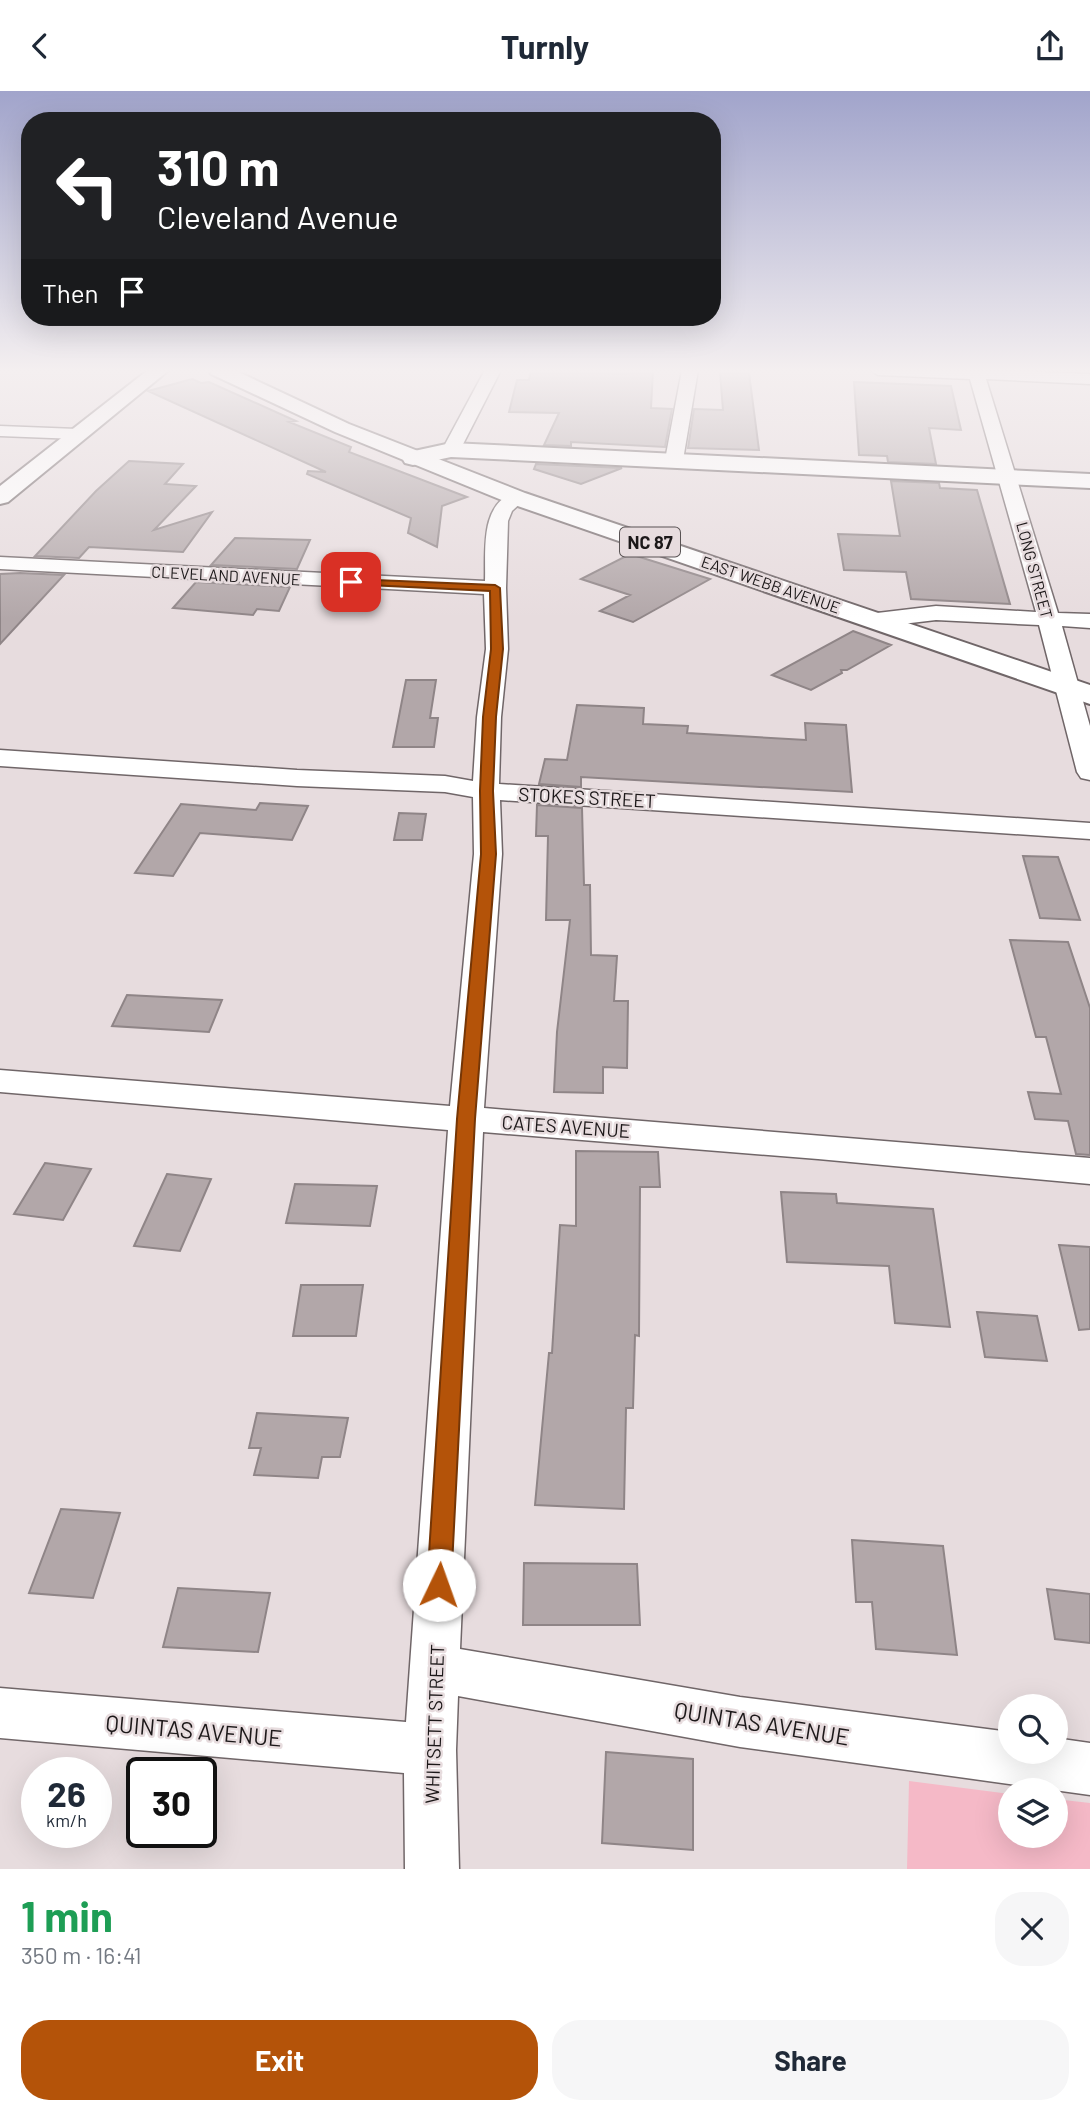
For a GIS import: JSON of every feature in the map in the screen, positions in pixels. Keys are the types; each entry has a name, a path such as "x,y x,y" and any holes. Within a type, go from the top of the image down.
{"main road":[{"path":"0,497 54,453"},
{"name":"EAST WEBB AVENUE","path":"401,453 517,498 1090,695"},
{"path":"413,458 437,453"},
{"path":"517,453 1090,481"}],"street":[{"path":"674,460 675,453"},
{"name":"LONG STREET","path":"1001,453 1090,772"},
{"name":"WHITSETT STREET","path":"432,1869 430,1750 466,1119 488,854 486,791 489,717 497,649 495,588 498,521 503,508 517,498"},
{"name":"CLEVELAND AVENUE","path":"0,563 495,588"},
{"path":"877,620 936,613 1090,621"},
{"name":"STOKES STREET","path":"0,758 297,778 445,784 486,791 1090,831"},
{"name":"CATES AVENUE","path":"0,1081 226,1102 717,1136 1090,1171"},
{"name":"QUINTAS AVENUE","path":"435,1668 740,1722 1090,1769"},
{"name":"QUINTAS AVENUE","path":"0,1713 430,1750"}],"shaded area":[{"path":"909,1781 998,1792 998,1848 1068,1848 1068,1800 1090,1803 1090,1869 907,1869"}],"building":[{"path":"284,453 352,453 467,497 442,506 437,547 408,533 411,518 307,474 308,471 326,472"},
{"path":"934,453 936,464 888,462 887,456 859,455"},
{"path":"129,461 183,464 165,484 196,486 154,530 212,512 183,552 89,547 79,558 35,556 96,491"},
{"path":"536,464 622,468 581,484 534,469"},
{"path":"891,481 939,483 940,488 977,490 1010,604 911,599 906,572 844,570 838,534 900,536"},
{"path":"235,538 310,540 297,569 211,565"},
{"path":"630,554 710,579 633,622 600,611 630,595 581,579"},
{"path":"0,574 64,575 0,644"},
{"path":"196,582 290,587 279,611 257,609 253,615 173,608"},
{"path":"853,631 891,645 847,670 841,670 842,673 811,690 772,675"},
{"path":"406,680 436,680 430,718 438,718 434,747 393,747"},
{"path":"577,705 644,708 643,724 688,726 687,733 806,740 805,723 846,725 852,792 581,777 581,787 539,784 545,759 567,760"},
{"path":"260,803 308,806 292,840 200,833 173,876 135,873 181,804 256,810"},
{"path":"537,805 582,808 584,885 590,885 591,955 617,956 614,1001 628,1001 627,1068 603,1067 603,1093 554,1092 557,1032 570,920 546,920 548,836 536,836"},
{"path":"399,813 426,814 422,840 394,840"},
{"path":"1023,856 1058,857 1080,920 1040,918"},
{"path":"1010,940 1068,942 1090,1008 1090,1155 1076,1154 1068,1121 1035,1119 1028,1092 1061,1094 1046,1037 1036,1037"},
{"path":"127,995 222,1000 209,1032 112,1026"},
{"path":"576,1151 658,1152 660,1187 640,1187 639,1336 635,1335 633,1408 626,1408 624,1509 535,1505 549,1353 552,1353 560,1225 576,1226"},
{"path":"45,1163 91,1169 63,1220 14,1214"},
{"path":"167,1174 211,1179 180,1251 134,1246"},
{"path":"295,1184 377,1186 370,1226 286,1223"},
{"path":"781,1192 836,1194 837,1203 933,1209 950,1327 895,1323 889,1266 787,1262"},
{"path":"1059,1245 1090,1247 1090,1329 1079,1330"},
{"path":"301,1285 363,1285 356,1336 293,1336"},
{"path":"977,1312 1037,1316 1047,1361 985,1357"},
{"path":"257,1413 348,1418 340,1457 322,1457 318,1478 254,1475 261,1448 249,1448"},
{"path":"61,1509 120,1513 93,1598 29,1593"},
{"path":"852,1540 943,1546 957,1655 876,1649 872,1602 856,1602"},
{"path":"524,1563 637,1564 640,1625 523,1625"},
{"path":"178,1588 270,1593 258,1652 163,1647"},
{"path":"1047,1589 1090,1594 1090,1643 1055,1639"},
{"path":"606,1752 693,1759 693,1850 602,1843"}],"route":[{"path":"351,582 495,588 497,649 489,717 486,791 488,854 466,1119 439,1585"}]}
